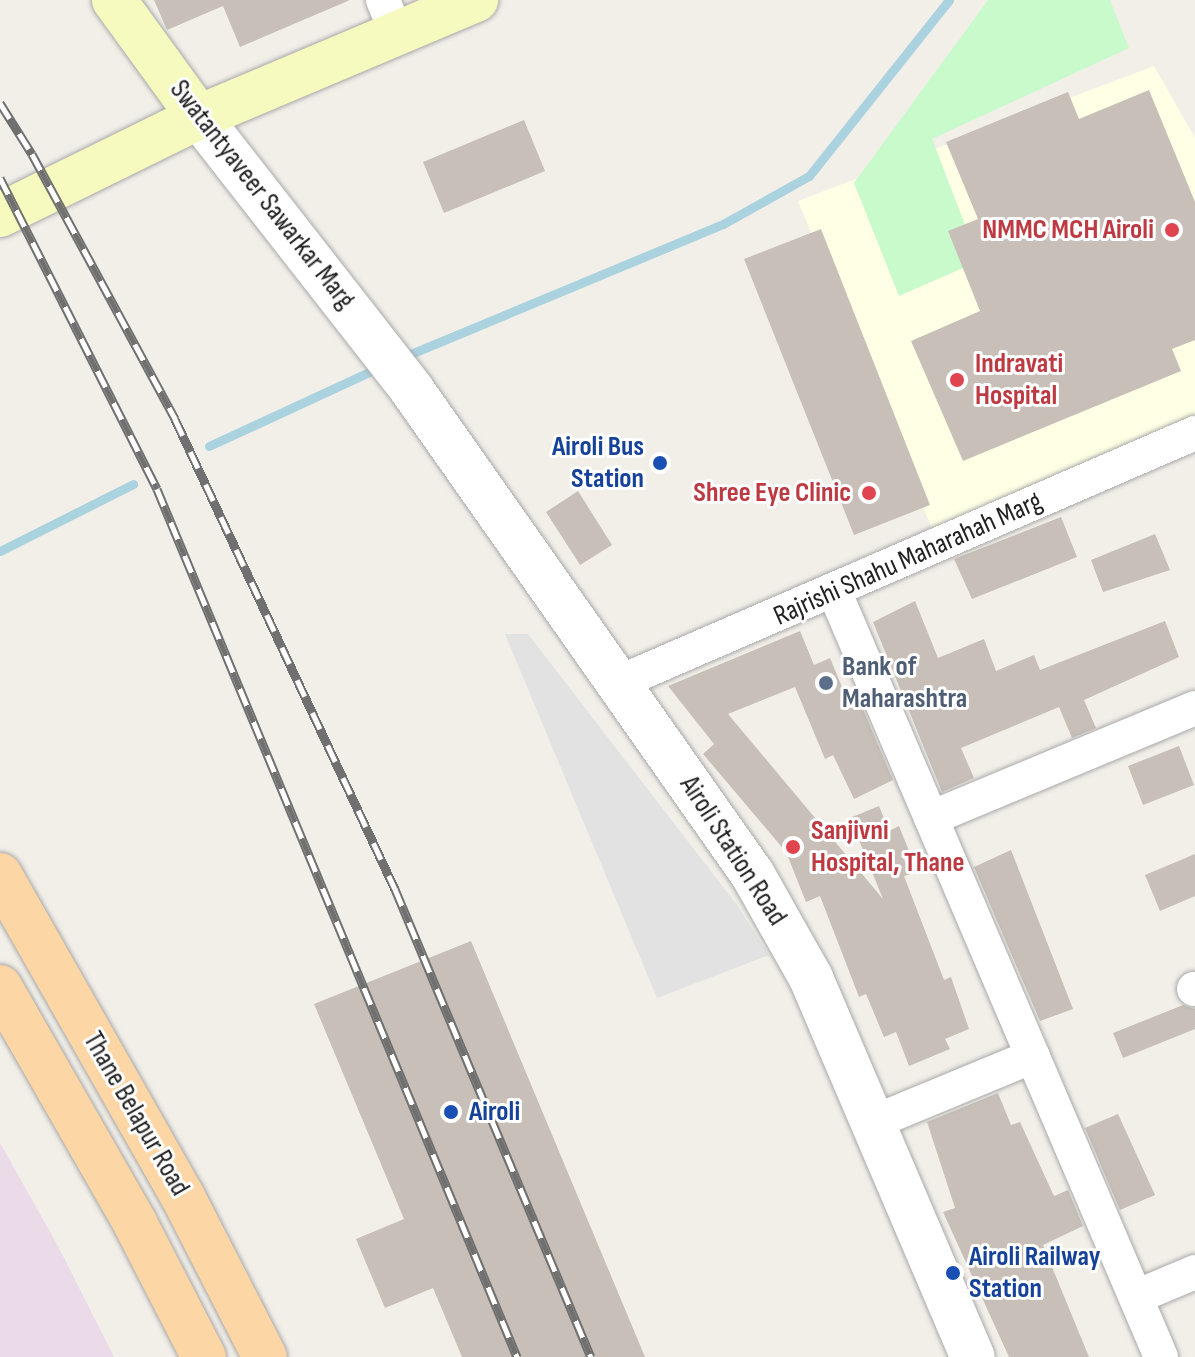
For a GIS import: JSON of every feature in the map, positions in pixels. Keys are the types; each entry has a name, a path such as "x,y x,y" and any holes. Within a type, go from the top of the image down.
{"main road":[{"name":"Swatantyaveer Sawarkar Marg","path":"114,0 199,117"},
{"path":"0,215 199,117 389,16 476,0"},
{"name":"Thane Belapur Road","path":"0,875 183,1197 265,1357"},
{"name":"Thane Belapur Road","path":"0,987 135,1223 204,1357"}],"street":[{"name":"Swatantyaveer Sawarkar Marg","path":"199,117 412,390"},
{"name":"Airoli Station Road","path":"412,390 753,875 811,978 973,1357"},
{"name":"Rajrishi Shahu Maharahah Marg","path":"620,682 835,593 1195,433"},
{"path":"835,593 1161,1357"},
{"path":"931,818 1195,708"},
{"path":"874,1122 1033,1056"},
{"path":"1136,1297 1195,1272"}],"shaded area":[{"path":"1154,66 1195,138 1195,423 939,546 798,201"},
{"path":"505,634 528,634 737,905 769,955 657,998"},
{"path":"0,1143 58,1246 114,1357 0,1357"}],"green space":[{"path":"988,0 1110,0 1129,48 932,139 979,261 899,296 854,183"}],"building":[{"path":"154,0 350,0 240,47 223,6 167,30"},
{"path":"1149,90 1195,202 1195,340 1172,349 1181,371 963,461 911,341 980,311 948,231 978,219 946,142 1068,92 1079,119"},
{"path":"524,120 545,171 444,213 423,162"},
{"path":"821,229 930,505 854,535 744,259"},
{"path":"578,491 612,545 580,565 546,512"},
{"path":"1061,517 1077,557 972,599 954,559"},
{"path":"1155,534 1170,570 1103,592 1091,560"},
{"path":"915,601 938,658 984,639 996,671 1034,655 1040,670 1165,621 1179,657 1084,700 1096,728 1072,738 1059,707 961,748 974,778 942,792 873,622"},
{"path":"800,631 814,665 830,658 847,699 857,695 893,780 854,799 833,755 825,759 795,687 728,714 883,899 850,818 879,806 889,831 899,826 911,856 904,859 910,874 904,876 944,980 951,977 969,1029 945,1039 950,1049 909,1066 896,1032 884,1037 866,994 859,997 820,896 806,902 786,852 703,754 714,744 668,686"},
{"path":"1179,746 1194,785 1143,805 1128,766"},
{"path":"1011,850 1073,1009 1040,1021 974,867"},
{"path":"1195,854 1195,896 1160,911 1145,875"},
{"name":"Airoli","path":"471,941 645,1357 462,1357 433,1288 385,1308 356,1239 404,1219 314,1004"},
{"path":"1183,1005 1195,1009 1195,1029 1123,1058 1113,1033"},
{"path":"998,1093 1011,1125 1020,1122 1054,1196 1068,1190 1083,1226 1043,1245 1089,1357 1009,1357 943,1212 955,1208 927,1122"},
{"path":"1118,1114 1155,1195 1120,1210 1085,1128"}],"waterway":[{"path":"401,358 723,224 809,176 949,0"},
{"path":"209,446 380,367"},
{"path":"0,551 133,484"}],"railway":[{"path":"0,103 32,154 175,419 395,889 591,1357"},
{"path":"0,178 157,489 517,1357"}],"place":[{"name":"NMMC MCH Airoli","path":"1172,230"},
{"name":"Indravati Hospital","path":"957,380"},
{"name":"Airoli Bus Station","path":"660,463"},
{"name":"Shree Eye Clinic","path":"869,493"},
{"name":"Bank of Maharashtra","path":"826,683"},
{"name":"Sanjivni Hospital, Thane","path":"793,847"},
{"name":"Airoli","path":"451,1112"},
{"name":"Airoli Railway Station","path":"953,1273"}]}
